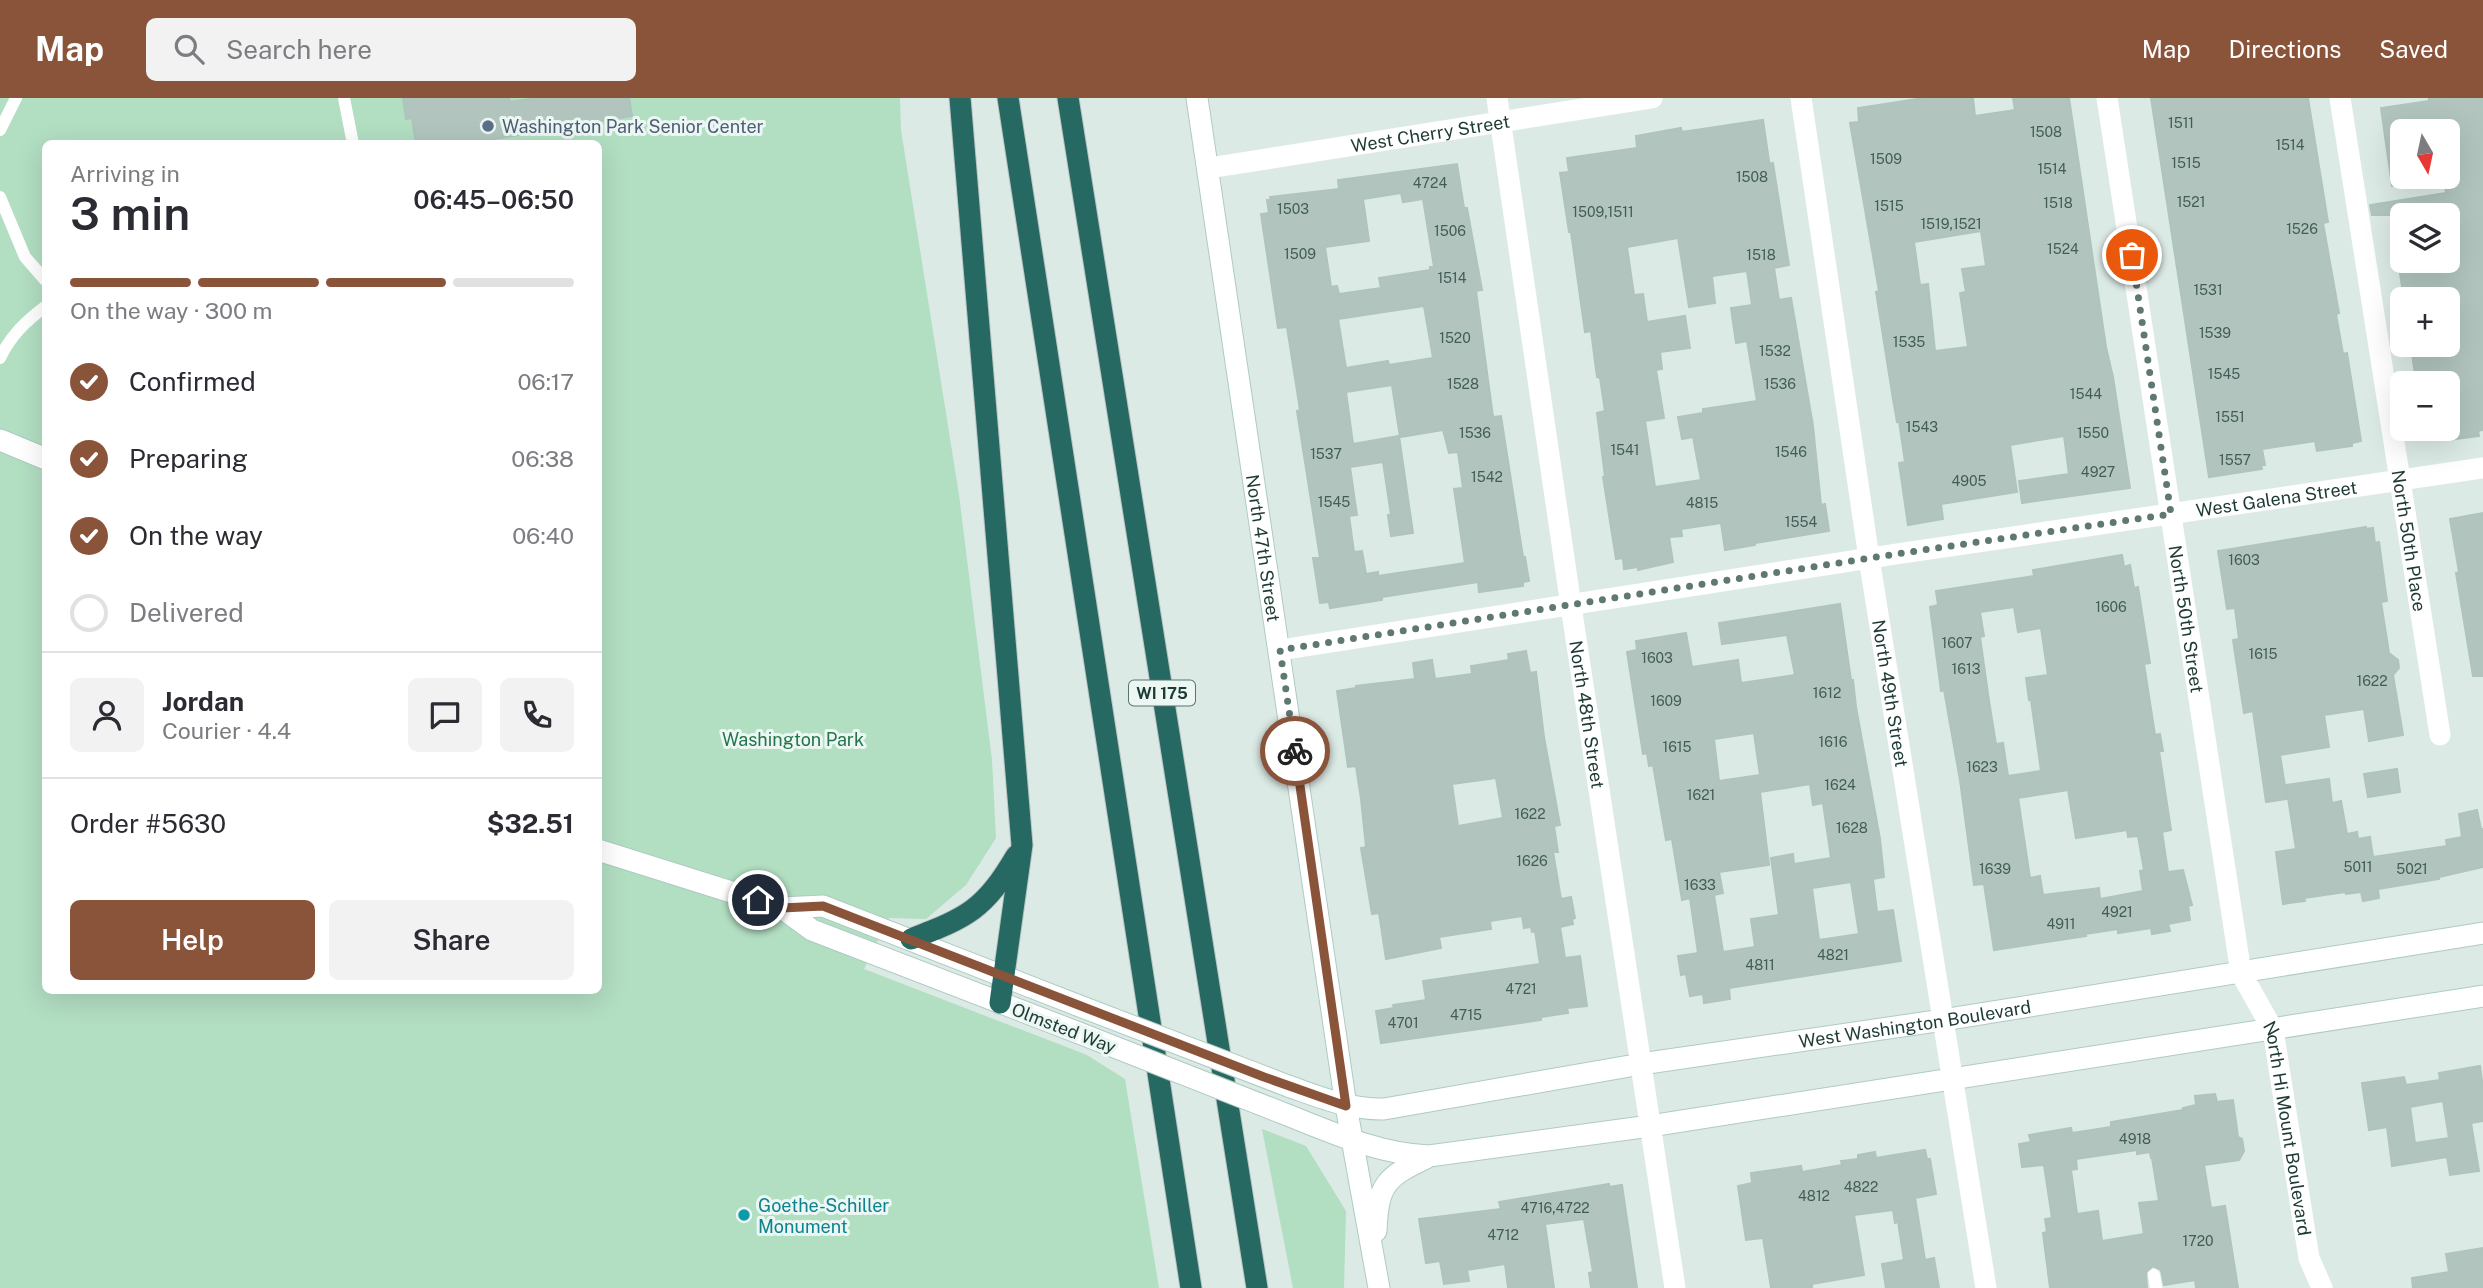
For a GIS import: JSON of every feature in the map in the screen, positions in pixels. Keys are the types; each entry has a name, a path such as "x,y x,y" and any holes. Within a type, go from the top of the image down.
{"highway":[{"path":"960,98 1022,845 1000,1003"},
{"path":"1008,98 1191,1288"},
{"name":"WI 175","path":"1068,98 1257,1288"},
{"path":"911,939 960,920 982,904 1001,881 1022,845"}],"street":[{"name":"North 47th Street","path":"1197,98 1351,1140 1379,1288"},
{"name":"North 48th Street","path":"1497,98 1675,1288"},
{"name":"West Cherry Street","path":"1209,168 1652,98"},
{"name":"North 49th Street","path":"1801,98 1869,558 1986,1288"},
{"name":"North 50th Street","path":"2107,98 2241,973"},
{"name":"North 50th Place","path":"2340,98 2440,735"},
{"path":"0,440 42,457"},
{"name":"West Galena Street","path":"1280,650 1869,558 2483,468"},
{"name":"Olmsted Way","path":"602,851 782,908 812,930 1351,1140"},
{"name":"Olmsted Way","path":"782,908 823,906 1346,1106"},
{"name":"West Washington Boulevard","path":"1346,1106 1384,1109 1641,1064 1943,1020 2483,933"},
{"name":"North Hi Mount Boulevard","path":"2241,973 2273,1030 2309,1258 2322,1288"},
{"path":"1351,1140 1406,1155 1429,1156 1650,1126 2483,996"},
{"path":"1374,1254 1377,1211 1386,1183 1402,1168 1429,1156"}],"lane":[{"path":"0,130 16,98"},
{"path":"344,98 352,140"},
{"path":"0,197 25,257 42,276"},
{"path":"0,358 6,344 22,324 42,309"}],"green space":[{"name":"Washington Park","path":"0,98 900,98 901,130 959,495 992,760 996,838 966,885 926,919 889,918 864,969 1087,1055 1125,1079 1159,1288 0,1288"},
{"path":"1262,1129 1306,1146 1346,1211 1344,1288 1293,1288"}],"building":[{"name":"Washington Park Senior Center","path":"403,98 509,98 510,102 536,98 629,98 632,116 488,140 415,140 412,118 406,119"},
{"path":"1924,98 1973,98 1975,116 2015,110 2013,98 2069,98 2130,488 2022,503 2019,481 2069,474 2064,436 2010,445 2017,492 1941,504 1943,519 1908,525 1899,463 1905,462 1850,123 1859,122 1858,108","holes":["1981,231 1986,266 1962,269 1966,292 1960,293 1968,347 1935,351 1928,284 1920,285 1914,242"]},
{"path":"2151,98 2308,98 2328,222 2323,223 2339,313 2336,314 2343,354 2347,353 2361,441 2352,443 2352,446 2317,451 2315,441 2262,449 2265,465 2261,465 2262,469 2209,477"},
{"path":"2429,98 2483,98 2482,430 2478,431 2479,436 2460,438 2460,371 2414,371 2413,357 2460,357 2460,287 2402,287 2400,273 2460,273 2460,203 2390,203 2390,215 2372,215 2370,205 2446,193 2446,189 2460,189 2460,119 2390,119 2390,172 2381,108 2429,101"},
{"path":"1763,120 1769,161 1770,164 1773,163 1789,265 1774,268 1779,300 1791,298 1813,426 1821,505 1825,504 1829,531 1725,550 1721,523 1681,529 1682,536 1669,537 1673,562 1638,570 1638,567 1624,569 1623,558 1616,559 1603,477 1597,413 1605,411 1600,378 1597,377 1591,331 1585,332 1560,173 1569,172 1567,158 1637,148 1636,136 1681,128 1682,132","holes":["1678,238 1689,307 1715,303 1712,276 1747,271 1752,305 1731,308 1736,343 1747,341 1757,401 1703,409 1703,413 1678,417 1682,439 1693,437 1701,480 1655,487 1645,421 1664,418 1656,370 1662,369 1660,352 1690,348 1685,316 1647,322 1643,294 1634,295 1627,247"]},
{"path":"1457,164 1482,290 1476,291 1493,417 1501,416 1529,581 1523,582 1523,586 1479,592 1478,582 1330,608 1329,602 1320,603 1313,558 1320,558 1297,411 1300,410 1287,327 1278,328 1261,214 1269,213 1267,200 1271,200 1270,197 1339,189 1338,180","holes":["1401,193 1403,202 1423,199 1434,267 1430,267 1430,270 1379,278 1381,288 1339,294 1337,286 1331,287 1325,247 1369,241 1363,199","1424,306 1433,358 1389,365 1388,361 1346,368 1338,319","1392,385 1400,437 1443,430 1449,453 1458,452 1463,488 1454,489 1465,563 1378,576 1378,572 1366,574 1362,551 1354,552 1349,516 1357,515 1350,467 1383,462 1391,515 1388,515 1391,536 1413,533 1399,436 1353,444 1346,392"]},
{"path":"2483,513 2483,676 2473,676 2450,519"},
{"path":"2373,528 2375,543 2379,542 2387,601 2381,602 2389,653 2398,660 2399,668 2393,675 2403,735 2369,741 2364,709 2324,715 2329,747 2280,755 2287,799 2266,802 2253,711 2244,713 2233,640 2239,639 2235,608 2227,609 2218,551"},
{"path":"2122,555 2124,567 2130,565 2134,588 2138,587 2150,663 2144,664 2155,735 2160,734 2163,751 2159,751 2171,830 2162,832 2168,872 2183,870 2192,905 2188,906 2190,920 2168,924 2170,931 2152,934 2151,928 2118,933 2118,929 1994,950 1984,884 1974,885 1960,780 1944,690 1941,691 1930,607 1938,605 1936,591 2034,576 2033,570","holes":["2014,607 2018,632 2041,628 2048,675 2026,678 2041,771 2008,776 2003,743 1996,744 1980,637 1984,636 1980,612","2068,790 2076,838 2127,830 2128,837 2138,836 2144,870 2140,871 2143,891 2100,899 2099,888 2043,895 2040,876 2030,878 2018,798"]},
{"path":"1840,604 1880,839 1884,877 1873,879 1877,912 1893,910 1901,961 1729,988 1730,999 1704,1003 1703,994 1690,996 1686,974 1681,975 1678,956 1698,953 1690,898 1682,900 1672,839 1666,840 1653,765 1649,766 1647,753 1643,754 1627,652 1637,650 1636,641 1686,633 1692,667 1738,660 1741,683 1795,675 1787,635 1722,644 1719,623","holes":["1754,733 1760,775 1719,781 1714,739","1810,784 1813,805 1823,803 1831,858 1794,864 1793,854 1771,858 1779,915 1751,919 1755,947 1723,952 1714,895 1723,893 1719,872 1769,865 1760,792","1851,882 1859,934 1819,940 1812,888"]},
{"path":"1526,651 1530,673 1536,672 1544,737 1560,825 1554,826 1558,852 1553,852 1561,899 1571,897 1575,918 1572,919 1573,924 1560,927 1565,958 1580,956 1587,1006 1567,1008 1568,1013 1541,1017 1541,1020 1381,1043 1376,1011 1394,1008 1393,1005 1426,1000 1423,981 1540,964 1535,931 1532,932 1531,927 1524,928 1522,916 1490,921 1491,929 1439,937 1441,948 1386,959 1379,913 1372,914 1361,848 1366,847 1356,766 1348,767 1337,691 1415,679 1413,663 1432,660 1435,679 1472,674 1471,666 1509,660 1508,654","holes":["1496,778 1503,818 1458,826 1452,784"]},
{"path":"2397,769 2400,792 2368,797 2364,774"},
{"path":"2329,779 2332,803 2341,801 2347,834 2357,832 2358,839 2370,837 2373,857 2447,846 2446,840 2462,837 2459,814 2477,810 2483,829 2483,867 2439,879 2378,889 2379,898 2363,901 2361,892 2345,892 2283,904 2276,852 2296,849 2286,785"},
{"path":"2480,1066 2483,1121 2471,1123 2479,1171 2450,1175 2447,1157 2392,1166 2387,1127 2369,1130 2362,1083 2404,1077 2406,1085 2440,1080 2439,1073","holes":["2443,1101 2449,1138 2415,1143 2410,1107"]},
{"path":"2215,1094 2217,1102 2233,1100 2238,1137 2242,1139 2244,1151 2239,1160 2204,1165 2211,1208 2225,1206 2238,1288 2196,1288 2195,1280 2164,1285 2161,1270 2153,1266 2146,1272 2147,1288 2050,1288 2043,1233 2047,1232 2045,1219 2052,1218 2044,1165 2022,1167 2019,1144 2031,1142 2029,1135 2071,1128 2072,1133 2111,1127 2111,1122 2183,1110 2196,1105 2195,1096","holes":["2137,1150 2137,1154 2150,1152 2159,1201 2139,1203 2144,1234 2102,1241 2098,1211 2077,1214 2071,1170 2077,1169 2076,1159"]},
{"path":"1925,1150 1927,1159 1930,1159 1936,1194 1915,1198 1925,1260 1934,1258 1939,1288 1886,1288 1882,1264 1904,1260 1898,1222 1895,1223 1893,1210 1854,1215 1864,1275 1812,1284 1812,1288 1771,1288 1763,1238 1746,1240 1738,1186 1752,1183 1751,1173 1801,1166 1802,1172 1842,1165 1841,1161 1858,1159 1858,1155 1875,1152 1876,1158"},
{"path":"1609,1184 1609,1187 1622,1185 1637,1288 1591,1288 1589,1273 1593,1272 1584,1219 1545,1224 1554,1288 1508,1288 1505,1264 1467,1270 1469,1281 1444,1284 1440,1261 1426,1263 1419,1219 1501,1209 1499,1202"},
{"path":"2483,1248 2483,1288 2413,1288 2412,1278 2449,1272 2446,1254"}],"way so far":[{"path":"1295,751 1280,650 2171,514 2132,255"}],"place":[{"name":"Washington Park Senior Center","path":"488,126"},
{"name":"Goethe-Schiller Monument","path":"744,1215"}],"route":[{"path":"758,900 782,908 823,906 1264,1077 1346,1106 1295,751"}]}
